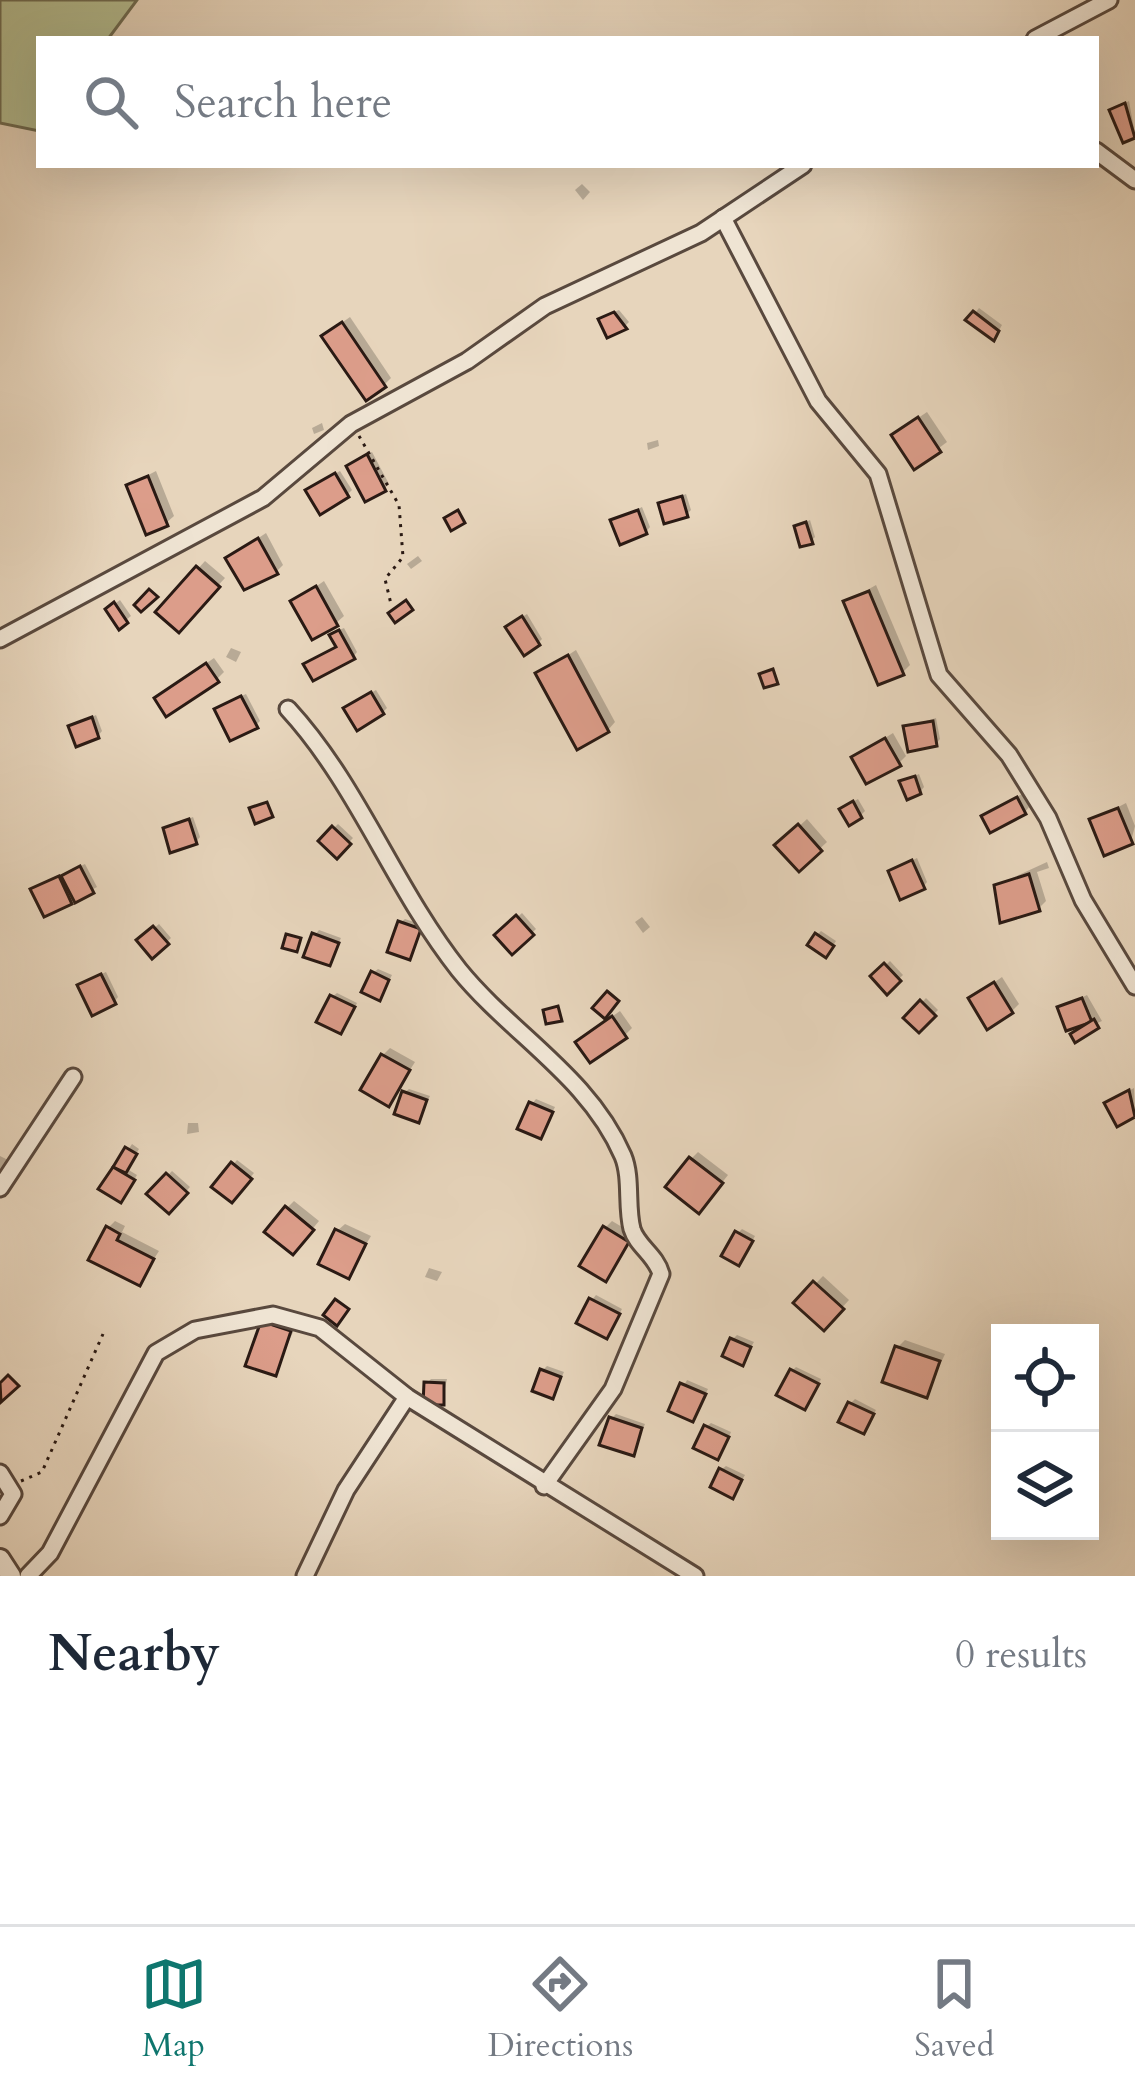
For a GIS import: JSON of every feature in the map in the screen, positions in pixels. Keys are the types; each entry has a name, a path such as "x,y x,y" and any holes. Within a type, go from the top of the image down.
{"street":[{"path":"1042,36 1109,0"},
{"path":"1099,153 1135,180"},
{"path":"0,639 263,498 351,424 467,361 545,306 723,218 798,168"},
{"path":"723,218 818,401 878,474 939,675 1010,755 1048,818 1083,900 1135,986"},
{"path":"288,709 324,748 368,832 460,972 544,1051 596,1111 625,1159 633,1233 657,1258 661,1274 614,1389 544,1486"},
{"path":"0,1188 73,1077"},
{"path":"28,1576 50,1553 156,1353 169,1341 235,1322 296,1317 320,1328 406,1397 695,1576"},
{"path":"304,1576 346,1490 406,1397"},
{"path":"0,1516 13,1494 4,1479"},
{"path":"0,1559 10,1576"}],"path":[{"path":"351,424 399,505 404,557 385,579 391,604"},
{"path":"4,1479 43,1472 103,1334"}],"green space":[{"path":"0,0 137,0 110,36 36,36 36,130 0,123"}],"building":[{"path":"1125,103 1135,138 1123,143 1109,110"},
{"path":"973,311 999,331 994,341 965,320"},
{"path":"614,312 627,329 607,338 598,319"},
{"path":"342,322 386,387 366,401 321,336"},
{"path":"918,417 941,452 914,470 891,435"},
{"path":"367,454 386,491 365,502 346,466"},
{"path":"335,473 349,497 320,515 305,490"},
{"path":"148,476 168,526 146,535 126,485"},
{"path":"682,496 688,517 664,524 658,503"},
{"path":"458,510 465,523 451,531 444,518"},
{"path":"638,510 647,534 620,545 610,520"},
{"path":"806,522 813,544 800,547 794,526"},
{"path":"258,538 278,574 244,590 225,558"},
{"path":"196,566 220,587 179,633 155,612"},
{"path":"316,586 338,626 312,640 290,601"},
{"path":"149,589 158,597 141,612 134,605"},
{"path":"869,591 904,675 878,685 843,601"},
{"path":"406,600 413,610 395,623 388,613"},
{"path":"114,602 128,623 119,630 105,609"},
{"path":"522,616 540,645 524,656 505,627"},
{"path":"339,630 355,659 313,681 303,664 336,647 329,635"},
{"path":"568,655 609,732 577,750 535,673"},
{"path":"206,663 219,682 166,717 154,698"},
{"path":"773,669 778,684 764,688 759,674"},
{"path":"371,692 384,714 357,731 343,708"},
{"path":"241,696 258,728 230,741 214,709"},
{"path":"92,717 99,738 76,747 68,726"},
{"path":"933,721 937,746 908,752 903,726"},
{"path":"885,738 901,766 866,784 851,757"},
{"path":"915,776 921,794 907,800 899,781"},
{"path":"1017,797 1026,814 990,833 981,816"},
{"path":"853,801 862,818 849,826 839,809"},
{"path":"267,802 273,817 255,824 249,808"},
{"path":"1118,808 1133,844 1104,856 1089,819"},
{"path":"189,819 197,844 170,853 163,828"},
{"path":"798,824 822,851 799,872 774,845"},
{"path":"332,826 351,844 337,859 318,841"},
{"path":"912,860 925,889 900,900 888,871"},
{"path":"80,866 94,893 75,903 61,876"},
{"path":"1029,874 1040,911 1000,923 994,885"},
{"path":"59,876 72,904 44,917 30,889"},
{"path":"516,915 534,935 512,955 494,935"},
{"path":"398,921 421,929 410,960 387,952"},
{"path":"153,926 169,944 152,959 136,940"},
{"path":"312,933 339,943 330,966 303,957"},
{"path":"815,933 834,946 826,958 807,945"},
{"path":"286,934 301,938 297,952 282,948"},
{"path":"884,963 901,981 887,995 870,976"},
{"path":"371,971 389,980 380,1001 361,992"},
{"path":"101,974 116,1004 92,1016 77,985"},
{"path":"994,982 1013,1013 987,1030 968,998"},
{"path":"607,991 619,1001 605,1019 592,1008"},
{"path":"330,995 355,1007 341,1034 316,1022"},
{"path":"1082,998 1092,1022 1066,1031 1057,1007"},
{"path":"920,1000 936,1016 919,1033 903,1018"},
{"path":"558,1006 562,1021 546,1024 543,1010"},
{"path":"612,1016 627,1038 590,1063 575,1042"},
{"path":"1094,1019 1099,1028 1075,1043 1070,1034"},
{"path":"381,1054 410,1070 389,1107 360,1090"},
{"path":"1129,1090 1135,1117 1117,1127 1104,1103"},
{"path":"402,1091 427,1100 419,1123 394,1114"},
{"path":"529,1102 553,1112 541,1139 517,1129"},
{"path":"125,1147 137,1154 126,1173 113,1167"},
{"path":"689,1157 723,1183 699,1214 665,1187"},
{"path":"231,1162 252,1179 232,1203 211,1187"},
{"path":"113,1167 135,1180 121,1203 98,1189"},
{"path":"166,1173 188,1193 169,1214 146,1194"},
{"path":"285,1206 314,1230 293,1255 264,1232"},
{"path":"106,1226 120,1234 117,1240 154,1259 140,1286 88,1260"},
{"path":"603,1226 629,1242 606,1282 579,1266"},
{"path":"335,1229 366,1244 349,1279 318,1264"},
{"path":"735,1231 753,1241 739,1266 721,1256"},
{"path":"813,1281 844,1309 824,1331 793,1303"},
{"path":"589,1298 620,1314 607,1339 576,1323"},
{"path":"335,1299 349,1309 337,1326 323,1315"},
{"path":"261,1321 291,1331 276,1376 245,1366"},
{"path":"730,1338 751,1347 743,1366 722,1356"},
{"path":"895,1346 940,1361 927,1398 882,1382"},
{"path":"540,1369 561,1377 553,1399 532,1391"},
{"path":"790,1369 819,1384 805,1410 776,1395"},
{"path":"8,1375 19,1386 1,1402 0,1383"},
{"path":"424,1382 444,1383 444,1405 423,1405"},
{"path":"680,1383 706,1394 693,1422 668,1411"},
{"path":"848,1402 874,1414 864,1434 838,1422"},
{"path":"609,1417 642,1428 634,1456 599,1445"},
{"path":"704,1425 729,1437 718,1460 693,1448"},
{"path":"719,1468 742,1480 733,1499 710,1487"}]}
